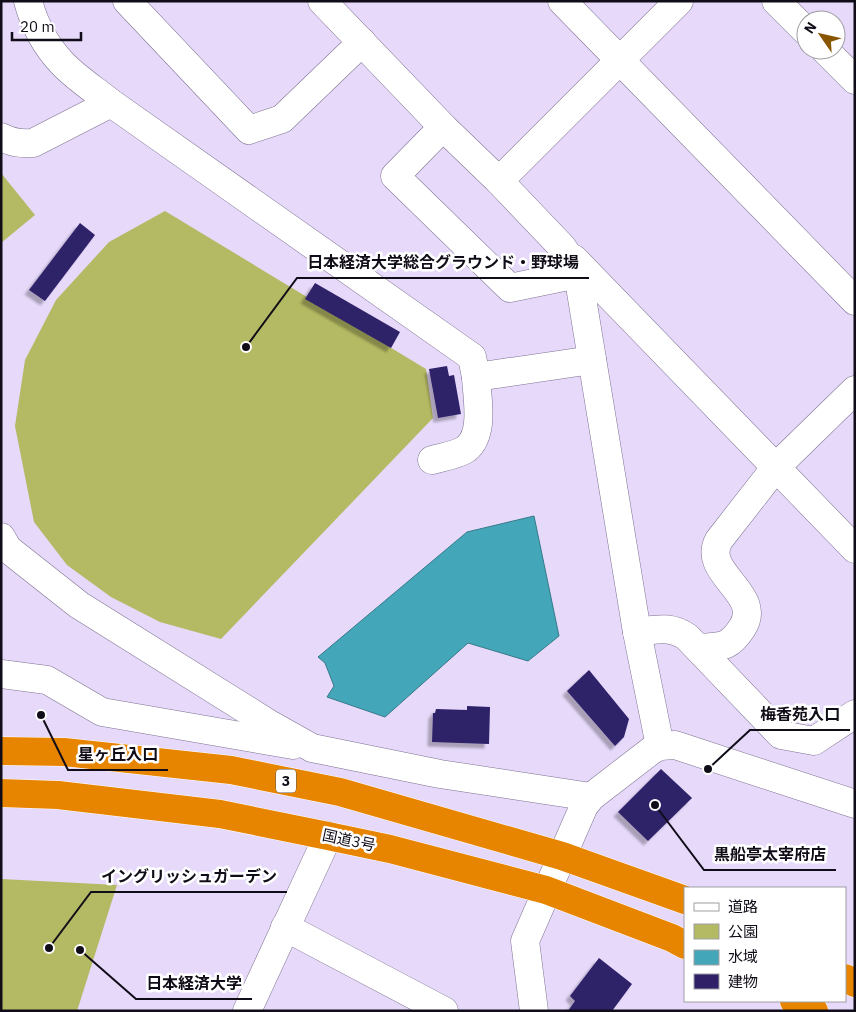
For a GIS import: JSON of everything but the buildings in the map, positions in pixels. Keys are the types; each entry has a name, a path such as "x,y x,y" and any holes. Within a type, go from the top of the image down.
{"highway":[{"name":"3","path":"1,750 64,752 231,770 340,792 562,856 684,900"},
{"name":"国道3号","path":"1,793 58,795 220,814 390,849 546,890 672,938 684,944"},
{"path":"796,1002 814,1011"}],"street":[{"path":"28,1 36,24 48,46 63,64 111,103 472,357 476,377 479,426 477,435 466,448 459,452 432,460"},
{"path":"127,1 250,130 282,119 362,42"},
{"path":"322,1 855,549"},
{"path":"562,1 855,301"},
{"path":"499,181 679,1"},
{"path":"776,1 796,21"},
{"path":"835,60 855,80"},
{"path":"1,137 10,142 21,144 33,143 111,103"},
{"path":"443,127 395,176 510,288 578,274"},
{"path":"562,246 578,274 638,632 660,746"},
{"path":"476,377 592,360"},
{"path":"700,648 726,645 734,640 745,624 748,615 746,603 716,562 714,548 776,467 855,390"},
{"path":"4,548 79,605 271,725 312,748"},
{"path":"638,632 668,629 687,636 781,735 814,741 855,714"},
{"path":"1,674 14,674 47,680 102,712 312,748 440,774 591,797"},
{"path":"534,1011 525,941 546,890 584,806 591,797 652,750 660,746 675,744 855,804"},
{"path":"247,1011 328,836"},
{"path":"285,927 444,1011"}],"green space":[{"path":"1,173 35,215 1,243"},
{"path":"165,211 426,369 433,418 221,639 160,622 111,597 67,565 34,522 15,426 25,360 56,300 109,242"},
{"path":"1,879 117,885 77,1011 1,1011"}],"water":[{"path":"534,516 559,636 528,661 468,643 385,717 327,697 334,686 325,663 318,657 467,532"}],"place":[{"name":"日本経済大学総合グラウンド・野球場","path":"246,347"},
{"name":"星ヶ丘入口","path":"41,715"},
{"name":"梅香苑入口","path":"708,769"},
{"name":"黒船亭太宰府店","path":"655,805"},
{"name":"イングリッシュガーデン","path":"49,948"},
{"name":"日本経済大学","path":"80,950"}]}
